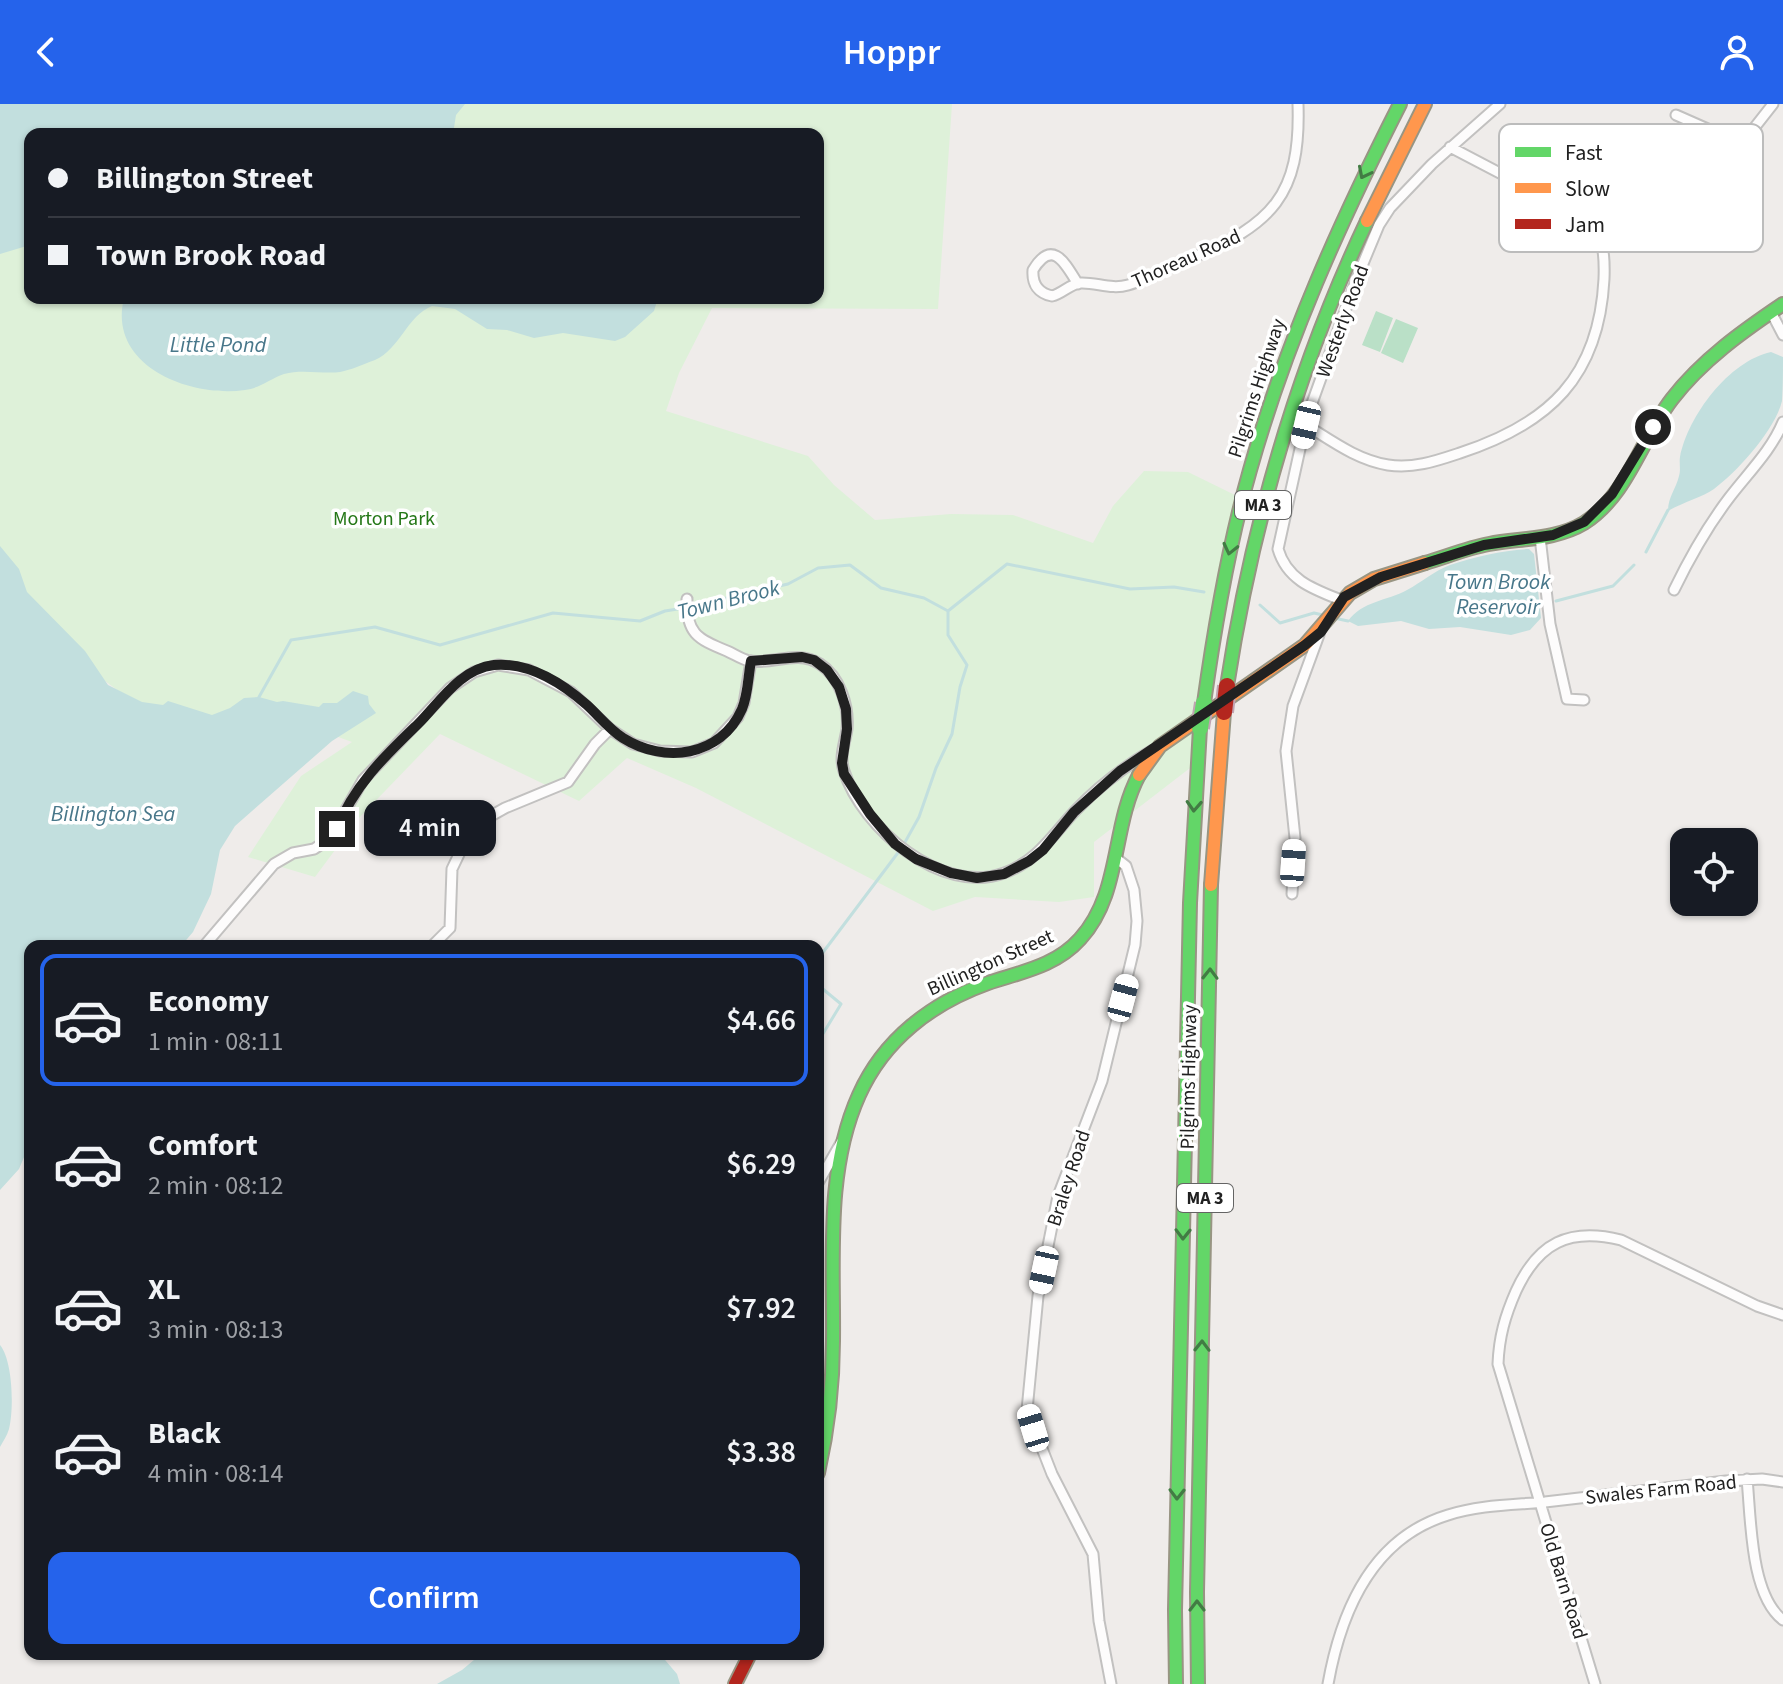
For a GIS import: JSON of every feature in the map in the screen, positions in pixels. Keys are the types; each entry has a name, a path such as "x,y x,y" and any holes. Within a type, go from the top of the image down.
{"main road":[{"name":"Pilgrims Highway","path":"1176,1684 1175,1594 1190,903 1194,803 1209,658 1227,563 1253,456 1269,407 1318,270 1400,104"},
{"name":"Pilgrims Highway","path":"1198,1684 1202,1299 1212,852 1227,686 1252,552 1279,445 1297,389 1344,267 1383,183 1425,104"},
{"name":"Billington Street","path":"824,1445 831,1413 836,1207 845,1137 868,1078 891,1044 906,1027 947,1001 984,985 1038,968 1071,948 1093,922 1117,859 1130,794 1144,765 1160,746 1286,660 1323,628 1338,603 1355,589 1381,577 1484,545 1563,532 1593,516 1620,483 1659,418 1682,388 1733,340 1777,308"},
{"path":"735,1684 747,1660"}],"street":[{"name":"Thoreau Road","path":"1078,284 1068,264 1058,256 1043,258 1033,270 1034,283 1046,295 1058,295 1078,284 1125,286 1208,251 1253,226 1280,198 1293,171 1299,129 1298,104"},
{"name":"Westerly Road","path":"1338,603 1290,573 1282,563 1278,549 1306,425 1357,278 1379,225 1390,208 1450,147 1500,104"},
{"path":"1757,124 1773,104"},
{"path":"1676,115 1696,124"},
{"path":"1450,147 1499,173"},
{"path":"1306,425 1349,452 1397,466 1422,464 1476,448 1524,426 1564,394 1583,365 1598,326 1605,252"},
{"path":"1777,308 1783,335"},
{"path":"1674,590 1690,555 1711,523 1776,441 1783,422"},
{"path":"1540,537 1550,624 1567,699 1584,700"},
{"path":"687,599 686,612 692,629 705,642 751,661 802,657 821,664 834,677 843,698 847,719 842,763 844,774 870,814 905,852 964,876 1004,874 1043,850 1074,812 1096,792 1133,762 1160,746"},
{"path":"1292,894 1295,838 1286,751 1293,706 1323,628"},
{"path":"209,940 274,864 293,853 314,849 329,839 363,780 450,688 474,672 498,665 529,670 571,692 610,729 633,744 651,750 692,752 707,747 725,733 741,712 751,661"},
{"path":"440,940 451,924 452,869 474,831 505,808 568,782 595,744 610,729"},
{"name":"Braley Road","path":"1111,1684 1099,1621 1093,1554 1052,1474 1027,1410 1038,1296 1058,1196 1102,1081 1135,945 1137,921 1134,890 1126,866 1117,859"},
{"path":"824,1173 845,1137"},
{"path":"1540,1502 1501,1379 1498,1348 1502,1325 1520,1282 1528,1267 1547,1248 1578,1236 1602,1235 1621,1240 1757,1306 1783,1315"},
{"path":"1747,1479 1752,1534 1762,1587 1772,1610 1783,1620"},
{"name":"Swales Farm Road","path":"1540,1502 1747,1479 1783,1482"},
{"name":"Old Barn Road","path":"1328,1684 1339,1640 1360,1586 1390,1546 1417,1528 1448,1515 1478,1508 1540,1502 1595,1684"}],"green space":[{"name":"Morton Park","path":"0,104 952,104 938,309 712,308 679,373 666,411 808,456 834,485 875,520 951,514 1013,515 1093,543 1113,506 1144,471 1188,472 1239,497 1203,758 1094,842 1094,897 1059,902 975,897 933,911 696,788 627,758 579,801 440,734 358,819 315,877 248,857 301,776 352,742 308,726 261,723 136,704 97,675 0,579"},
{"path":"1376,311 1393,318 1380,352 1362,345"},
{"path":"1396,319 1418,328 1403,363 1381,353"}],"water":[{"path":"0,104 465,104 456,115 454,128 24,128 24,247 0,254"},
{"name":"Little Pond","path":"124,304 656,304 654,311 625,337 615,341 563,333 534,338 507,330 487,329 455,309 432,306 416,317 391,348 375,360 340,372 291,373 250,389 223,391 200,389 158,372 140,359 128,342 122,322"},
{"path":"1771,352 1783,357 1782,401 1772,424 1744,461 1724,481 1709,492 1668,511 1680,474 1684,441 1701,408 1740,366"},
{"name":"Billington Sea","path":"0,546 19,569 27,592 85,651 108,685 142,702 163,705 168,701 212,715 244,698 259,697 319,707 323,703 337,703 353,691 368,696 369,704 376,713 332,741 235,826 220,850 211,894 186,940 24,940 24,1157 19,1169 0,1190"},
{"name":"Town Brook Reservoir","path":"1529,549 1534,554 1541,618 1530,630 1511,635 1460,627 1429,629 1401,621 1358,626 1348,621 1360,609 1399,594 1450,565 1489,554"},
{"path":"0,1345 8,1362 12,1410 9,1429 0,1447"},
{"path":"474,1660 665,1660 677,1674 680,1684 437,1684"}],"waterway":[{"name":"Town Brook","path":"1646,552 1668,510"},
{"name":"Town Brook","path":"691,606 788,584 818,568 850,565 881,588 924,598 948,611 1007,564 1130,589 1174,587 1204,592"},
{"name":"Town Brook","path":"1556,601 1613,586 1634,565"},
{"name":"Town Brook","path":"1260,605 1280,623 1314,613 1323,615"},
{"name":"Town Brook","path":"259,697 291,640 375,627 440,645 553,613 640,621 665,611 684,608"},
{"path":"904,844 919,817 952,734 967,665 948,635 948,611"},
{"name":"Town Brook","path":"1334,618 1348,621"},
{"path":"824,951 900,850"},
{"path":"824,990 841,1004 824,1032"}],"traffic: fast":[{"path":"1204,703 1229,557 1264,422 1316,283 1400,104"},
{"path":"1227,686 1250,566 1280,448 1319,333 1367,221"},
{"path":"1425,563 1481,546 1562,533 1584,523 1599,511 1623,482 1661,415 1684,385 1724,347 1783,304"},
{"path":"1200,728 1204,703"},
{"path":"1176,1684 1190,903 1200,728"},
{"path":"824,1440 832,1374 836,1184 848,1124 859,1095 869,1075 896,1040 929,1012 967,991 1049,962 1080,939 1103,901 1124,816 1139,775"},
{"path":"1198,1684 1197,1592 1211,885"}],"traffic: slow":[{"path":"1367,221 1425,104"},
{"path":"1139,775 1160,746 1305,645 1350,593 1374,579 1425,563"},
{"path":"1211,885 1224,712"}],"traffic: jam":[{"path":"1224,712 1227,686"},
{"path":"735,1684 747,1660"}],"route":[{"path":"337,829 341,816 363,780 450,688 482,668 505,665 529,670 571,692 625,740 660,751 692,752 714,743 738,717 744,703 751,661 802,657 821,664 839,687 847,719 842,763 844,774 891,839 916,859 951,873 977,878 1004,874 1043,850 1074,812 1120,771 1305,645 1321,632 1336,606 1355,589 1381,577 1484,545 1563,532 1593,516 1620,483 1653,427"}]}
